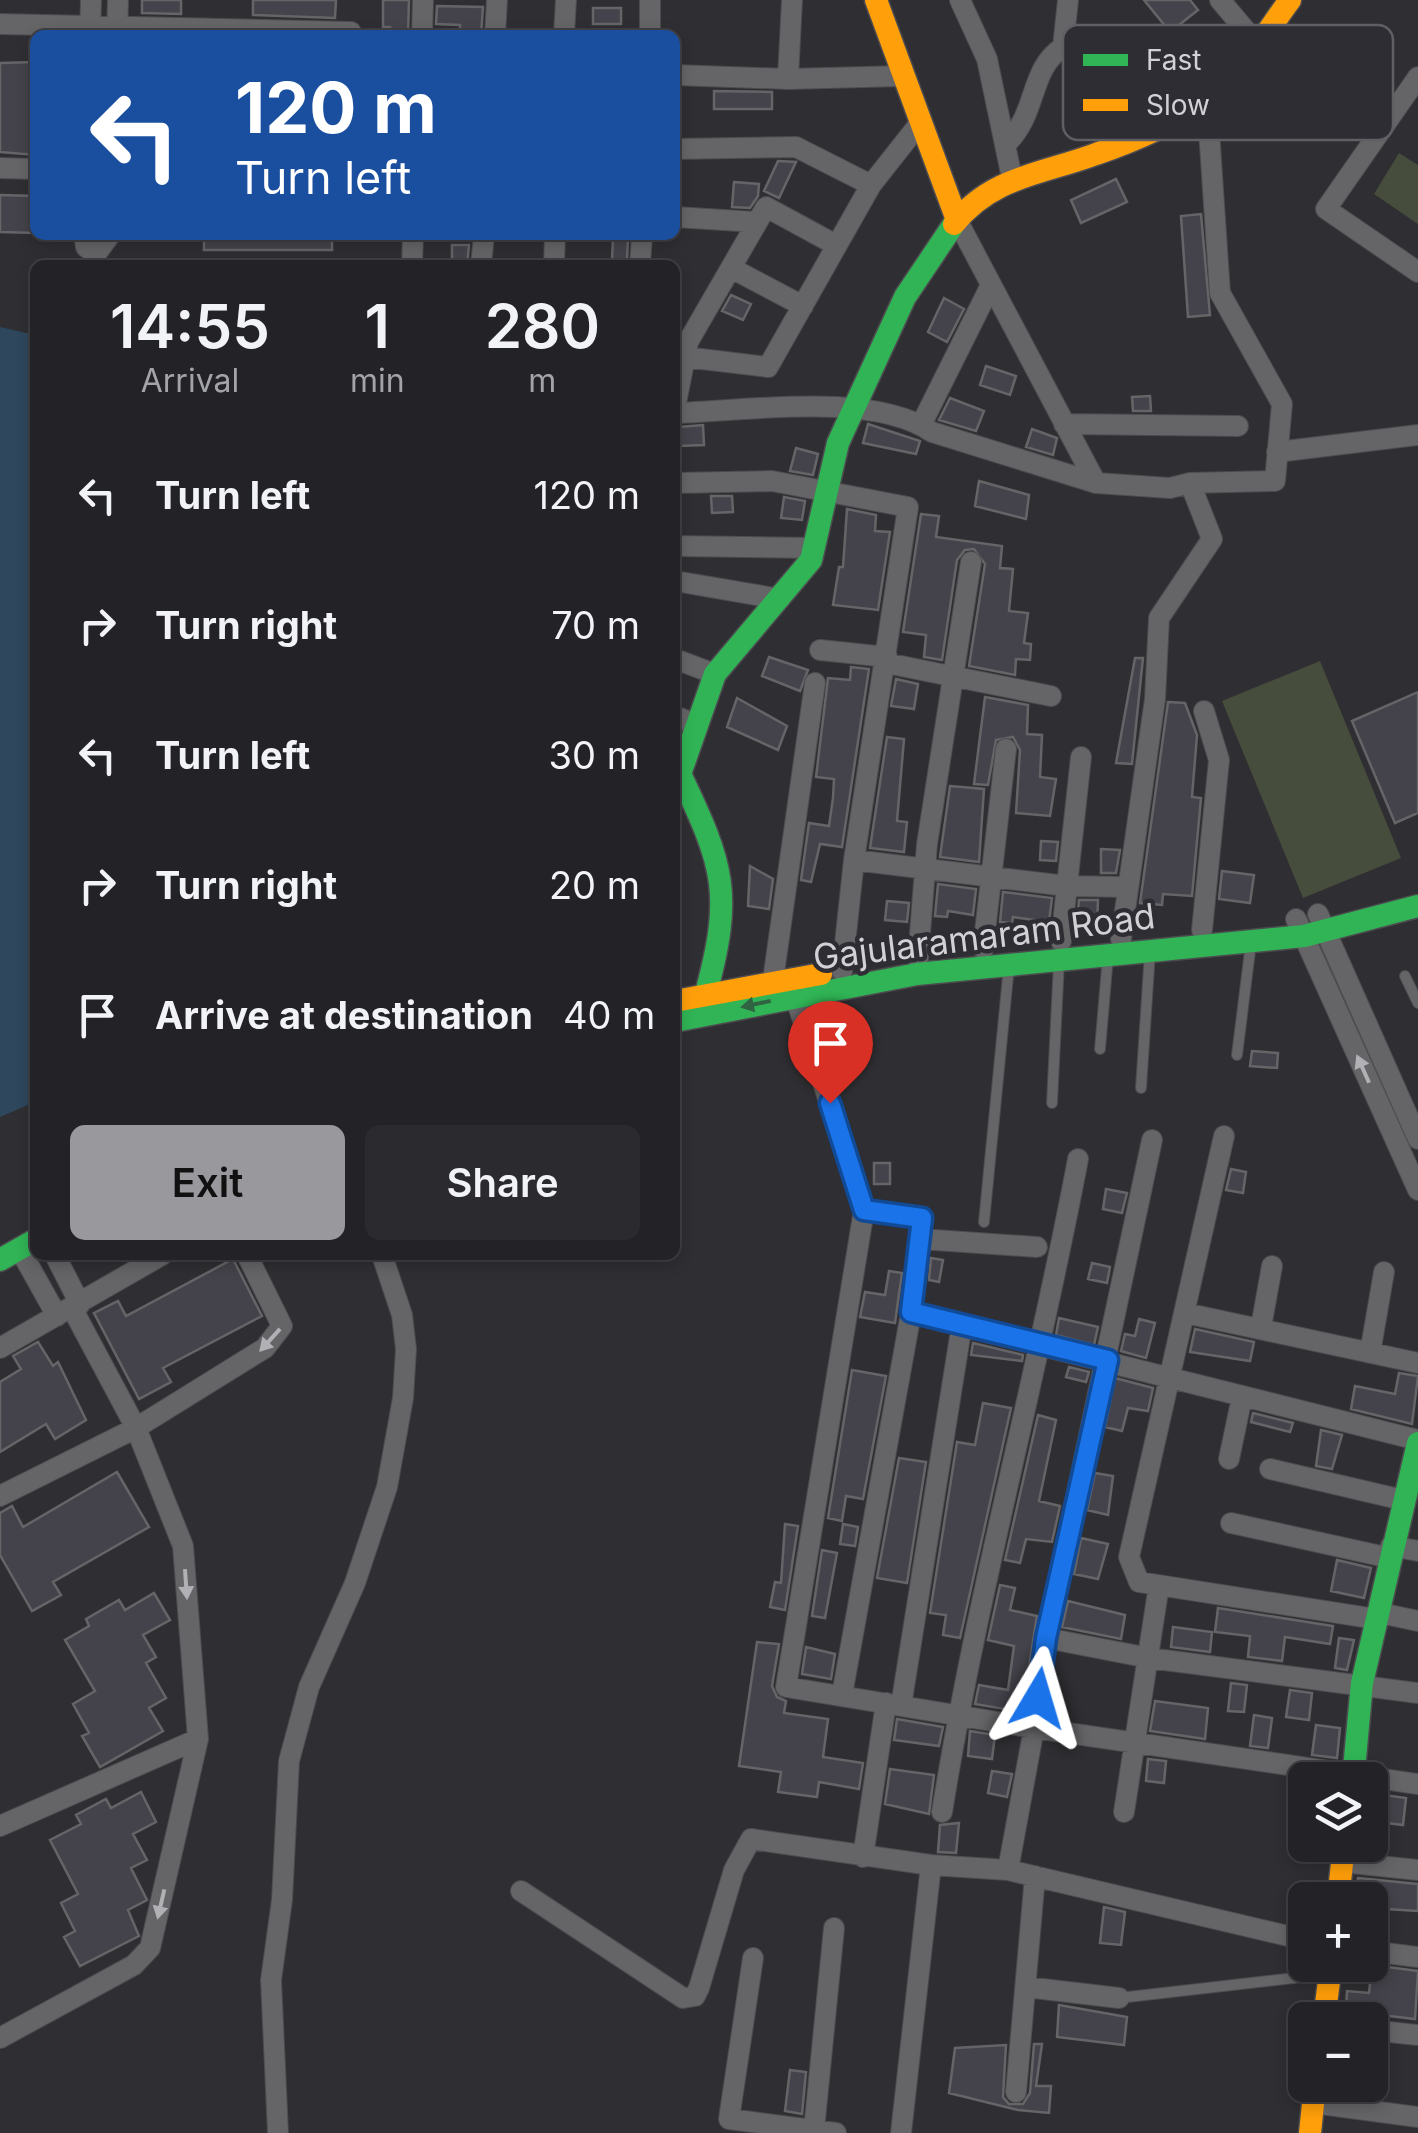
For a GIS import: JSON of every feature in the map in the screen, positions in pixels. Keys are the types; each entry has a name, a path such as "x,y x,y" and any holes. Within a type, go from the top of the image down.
{"main road":[{"path":"876,0 957,220"},
{"path":"1271,25 1290,0"},
{"path":"706,993 727,914 726,882 680,774 686,721 716,674 811,560 838,443 853,408 905,298 957,220 983,195 1012,178 1127,140"},
{"name":"Gajularamaram Road","path":"680,1020 917,974 1009,965 1060,951 1114,947 1150,951 1251,942 1418,886"},
{"path":"1114,947 1202,930 1311,925 1418,906"},
{"path":"680,999 774,980 984,949 1060,951"},
{"path":"1354,1762 1362,1683 1418,1442"},
{"path":"1310,2133 1313,2102"}],"street":[{"path":"90,30 91,0"},
{"path":"117,30 118,0"},
{"path":"422,0 422,30"},
{"path":"495,30 497,0"},
{"path":"564,30 566,0"},
{"path":"650,0 650,30"},
{"path":"788,79 792,0"},
{"path":"960,0 986,60 1012,178"},
{"path":"1065,25 1068,0"},
{"path":"1220,0 1241,25"},
{"path":"0,24 68,30"},
{"path":"1004,145 1026,119 1045,59 1063,47"},
{"path":"680,75 788,79 902,76"},
{"path":"1393,113 1418,77"},
{"path":"683,343 768,367 871,185 920,123"},
{"path":"680,410 853,408 921,425 932,432 1096,483 1170,488 1190,482 1274,482 1282,404 1220,293 1210,140"},
{"path":"1374,140 1326,209 1418,272"},
{"path":"680,149 796,147 871,185"},
{"path":"0,168 30,169"},
{"path":"680,368 683,343 766,207 836,246"},
{"path":"680,217 756,222"},
{"path":"957,220 1096,483"},
{"path":"85,240 86,247 96,254 106,240"},
{"path":"731,268 803,306"},
{"path":"921,425 990,287"},
{"path":"1064,424 1238,426"},
{"path":"1278,452 1418,435"},
{"path":"680,483 772,481 908,507 854,860 842,971"},
{"path":"1114,947 1155,698 1159,618 1212,539 1190,482"},
{"path":"680,546 814,548"},
{"path":"918,958 924,870 971,562"},
{"path":"680,582 780,599"},
{"path":"820,650 887,660 1051,696"},
{"path":"680,661 716,674"},
{"path":"774,980 815,683"},
{"path":"1202,930 1218,760 1204,711"},
{"path":"984,949 1006,749"},
{"path":"1060,951 1081,758"},
{"path":"854,860 993,879 1126,887"},
{"path":"1311,925 1418,1139"},
{"path":"795,996 864,1210 786,1687 957,1718 1288,1767"},
{"path":"1404,1117 1418,1190"},
{"path":"1224,1136 1129,1557 1139,1582 1418,1622"},
{"path":"1008,1870 1046,1638 1152,1140"},
{"path":"942,1812 957,1718 1043,1343 1078,1159"},
{"path":"842,1695 911,1312 922,1218 864,1210"},
{"path":"920,1239 1037,1247"},
{"path":"0,2038 134,1965 150,1948 198,1738 183,1546 136,1428 70,1309 18,1250"},
{"path":"56,1260 70,1309"},
{"path":"0,1348 153,1260"},
{"path":"0,1496 136,1428 264,1348 282,1326 249,1260"},
{"path":"278,2133 271,1980 282,1900 289,1760 309,1687 354,1583 386,1487 404,1398 406,1349 402,1315 384,1260"},
{"path":"1261,1327 1272,1266"},
{"path":"1370,1352 1384,1272"},
{"path":"911,1312 1418,1442"},
{"path":"1185,1313 1418,1363"},
{"path":"863,1856 962,1324"},
{"path":"1229,1459 1242,1397"},
{"path":"1270,1470 1410,1488"},
{"path":"1231,1523 1390,1552 1418,1551"},
{"path":"1124,1812 1159,1585"},
{"path":"1046,1638 1149,1658 1418,1693"},
{"path":"0,1826 198,1738"},
{"path":"1388,1781 1418,1784"},
{"path":"522,1891 683,1998 695,1996 699,1988 734,1870 751,1838 931,1865 1008,1870 1288,1936"},
{"path":"1383,1862 1418,1870"},
{"path":"901,2133 931,1865"},
{"path":"1016,2092 1036,1876"},
{"path":"752,1958 729,2119 756,2128 825,2132 834,1928"},
{"path":"1388,1953 1418,1957"},
{"path":"1026,1987 1119,1998"},
{"path":"1388,2032 1418,2035"},
{"path":"1352,2102 1418,2116"}],"lane":[{"path":"1237,1054 1251,942"},
{"path":"1100,1048 1114,947"},
{"path":"1052,1102 1060,951"},
{"path":"1140,1088 1150,951"},
{"path":"984,1222 1009,965"},
{"path":"1406,976 1418,1003"},
{"path":"1119,1998 1288,1975"}],"green space":[{"path":"1399,153 1418,165 1418,224 1374,194"},
{"path":"1320,661 1401,858 1303,898 1222,701"}],"water":[{"path":"0,327 30,334 30,1104 0,1117"}],"building":[{"path":"142,0 181,0 181,14 142,13"},
{"path":"253,0 336,0 335,18 253,15"},
{"path":"383,0 409,0 408,30 383,27"},
{"path":"1144,0 1190,0 1198,10 1179,25 1164,25"},
{"path":"437,6 483,7 481,30 436,24"},
{"path":"593,8 621,8 621,24 593,24"},
{"path":"30,62 30,155 0,152 0,63"},
{"path":"714,91 772,92 772,109 714,109"},
{"path":"778,161 796,162 779,198 764,191"},
{"path":"1116,179 1127,202 1081,223 1071,200"},
{"path":"734,182 759,184 758,196 750,208 732,207"},
{"path":"0,195 30,196 30,233 0,232"},
{"path":"1201,214 1210,315 1188,317 1181,216"},
{"path":"204,240 332,240 332,250 204,250"},
{"path":"613,240 628,240 627,260 612,260"},
{"path":"452,245 469,245 468,260 452,260"},
{"path":"731,295 751,304 743,320 722,311"},
{"path":"944,298 964,309 947,342 928,332"},
{"path":"986,366 1016,376 1010,395 980,385"},
{"path":"1150,396 1151,411 1133,411 1132,397"},
{"path":"950,398 984,411 976,431 939,420"},
{"path":"868,424 920,441 916,454 863,443"},
{"path":"703,425 704,445 680,446 680,427"},
{"path":"1032,429 1057,438 1053,455 1026,447"},
{"path":"796,448 818,454 813,475 790,471"},
{"path":"979,481 1029,495 1026,519 975,506"},
{"path":"711,496 732,496 733,512 712,513"},
{"path":"784,497 805,501 802,520 781,518"},
{"path":"847,509 876,515 875,531 890,532 878,610 833,605 839,567 843,567"},
{"path":"921,514 939,516 936,537 1002,546 1000,568 1013,569 1009,611 1028,613 1024,643 1031,644 1030,660 1016,659 1015,675 969,666 985,564 974,549 965,550 957,560 942,660 924,657 926,635 903,632"},
{"path":"769,657 808,670 800,691 762,676"},
{"path":"1135,658 1143,658 1132,764 1116,763"},
{"path":"851,667 869,669 842,847 820,844 811,882 801,880 809,823 829,826 833,798 834,779 816,777 828,678 850,680"},
{"path":"896,679 918,684 914,709 891,706"},
{"path":"1418,692 1418,813 1395,823 1352,721"},
{"path":"985,697 1028,705 1027,734 1042,735 1040,777 1056,779 1050,816 1016,813 1020,750 1013,737 996,740 988,785 974,784"},
{"path":"737,698 787,726 778,750 727,727"},
{"path":"1168,702 1185,703 1197,735 1192,797 1201,798 1192,896 1163,894 1162,905 1140,903"},
{"path":"887,737 904,739 897,821 907,822 904,852 870,848"},
{"path":"950,786 984,789 979,862 940,857"},
{"path":"1041,841 1058,842 1056,861 1040,860"},
{"path":"1101,849 1120,850 1116,873 1101,873"},
{"path":"750,866 773,879 769,909 748,906"},
{"path":"1222,871 1254,875 1250,903 1219,899"},
{"path":"938,884 976,889 973,915 948,911 947,917 935,916"},
{"path":"1003,892 1052,898 1049,922 1013,917 1012,923 1000,922"},
{"path":"1079,900 1098,900 1097,924 1077,923"},
{"path":"887,901 909,903 907,922 885,920"},
{"path":"1252,1051 1278,1053 1277,1068 1250,1066"},
{"path":"874,1163 890,1163 890,1184 874,1184"},
{"path":"1231,1169 1246,1172 1243,1193 1226,1190"},
{"path":"1106,1189 1127,1193 1122,1213 1103,1209"},
{"path":"931,1258 943,1260 939,1282 929,1280"},
{"path":"234,1260 262,1316 163,1368 171,1382 139,1399 94,1313 118,1301 126,1316"},
{"path":"1092,1263 1110,1267 1107,1283 1088,1279"},
{"path":"889,1271 902,1273 895,1323 860,1317 865,1292 885,1295"},
{"path":"1059,1318 1098,1327 1094,1345 1056,1335"},
{"path":"1139,1319 1155,1323 1146,1358 1121,1351 1125,1334 1135,1336"},
{"path":"1195,1329 1254,1342 1250,1361 1190,1352"},
{"path":"38,1342 53,1366 58,1362 86,1420 55,1439 46,1424 0,1452 0,1382 21,1369 13,1356"},
{"path":"973,1343 1023,1355 1022,1361 971,1355"},
{"path":"1069,1367 1089,1372 1086,1382 1066,1377"},
{"path":"852,1370 886,1376 863,1499 846,1496 842,1521 828,1518"},
{"path":"1399,1373 1418,1376 1412,1424 1351,1409 1355,1386 1395,1394"},
{"path":"1115,1378 1153,1388 1148,1411 1128,1408 1122,1431 1105,1427"},
{"path":"983,1403 1011,1408 960,1638 943,1635 946,1615 930,1613 957,1442 975,1445"},
{"path":"1253,1413 1293,1423 1290,1432 1251,1422"},
{"path":"1038,1415 1056,1420 1039,1501 1060,1506 1052,1542 1026,1539 1020,1563 1005,1560"},
{"path":"1321,1430 1342,1435 1332,1469 1316,1466"},
{"path":"899,1458 926,1462 907,1583 877,1578"},
{"path":"117,1472 149,1527 53,1582 61,1595 32,1611 0,1555 0,1513 12,1506 23,1527"},
{"path":"1095,1473 1113,1476 1108,1515 1087,1510"},
{"path":"785,1524 798,1526 785,1610 770,1607 775,1582 781,1583"},
{"path":"843,1524 858,1527 855,1546 840,1544"},
{"path":"1081,1538 1108,1544 1098,1579 1074,1574"},
{"path":"822,1550 837,1553 825,1618 812,1616"},
{"path":"1337,1560 1371,1568 1364,1598 1331,1591"},
{"path":"1000,1585 1015,1588 1010,1610 1037,1616 1022,1712 975,1704 979,1685 1008,1690 1014,1646 988,1640"},
{"path":"154,1593 170,1620 143,1635 156,1657 146,1663 166,1698 149,1708 163,1731 100,1767 82,1736 89,1733 73,1704 95,1691 65,1640 89,1626 86,1619 119,1600 125,1610"},
{"path":"1068,1601 1125,1615 1121,1639 1062,1627"},
{"path":"1218,1608 1333,1626 1330,1644 1285,1637 1282,1661 1248,1657 1250,1636 1215,1632"},
{"path":"1173,1627 1212,1632 1210,1652 1171,1647"},
{"path":"1339,1638 1354,1640 1347,1670 1335,1668"},
{"path":"757,1642 779,1644 772,1686 777,1697 786,1701 784,1713 828,1719 823,1757 863,1763 859,1789 819,1782 817,1797 778,1792 781,1772 739,1766"},
{"path":"806,1647 835,1654 831,1679 802,1674"},
{"path":"1231,1683 1247,1685 1244,1712 1228,1711"},
{"path":"1290,1690 1312,1693 1309,1720 1286,1717"},
{"path":"1155,1701 1208,1708 1205,1739 1150,1731"},
{"path":"1254,1715 1272,1718 1268,1748 1250,1746"},
{"path":"897,1719 943,1727 939,1746 894,1740"},
{"path":"1316,1725 1340,1728 1337,1758 1312,1755"},
{"path":"970,1731 995,1735 992,1759 968,1756"},
{"path":"1148,1759 1166,1761 1164,1783 1146,1781"},
{"path":"890,1769 934,1775 929,1814 885,1804"},
{"path":"992,1771 1012,1774 1007,1797 988,1793"},
{"path":"141,1792 156,1822 133,1834 147,1860 131,1868 147,1900 128,1910 139,1936 80,1966 64,1937 75,1931 61,1903 78,1894 50,1840 81,1824 76,1815 106,1799 111,1808"},
{"path":"1388,1796 1406,1798 1403,1825 1388,1823"},
{"path":"959,1823 956,1853 938,1852 940,1825"},
{"path":"1358,1878 1418,1884 1418,1911 1388,1909 1388,1882 1358,1882"},
{"path":"1104,1907 1125,1912 1121,1945 1100,1943"},
{"path":"1388,1967 1418,1971 1415,2019 1388,2016 1388,2002 1346,2002 1347,1991 1369,1993 1370,1982 1388,1982"},
{"path":"1059,2005 1127,2017 1124,2045 1057,2037"},
{"path":"1034,2044 1042,2044 1036,2086 1051,2086 1049,2113 1018,2110 949,2093 955,2048 1006,2045 1003,2097 1009,2104 1023,2104 1030,2093"},
{"path":"790,2070 806,2072 802,2114 785,2111"}],"traffic: fast":[{"path":"706,993 720,930 720,880 706,833 680,774 715,674 811,560 838,443 905,297 954,224"},
{"path":"680,1020 917,974 1304,936 1418,906"},
{"path":"0,1260 30,1243"},
{"path":"1355,1762 1362,1683 1418,1443"}],"traffic: slow":[{"path":"876,0 957,220"},
{"path":"1272,25 1290,0"},
{"path":"954,224 969,208 1002,186 1132,140"},
{"path":"680,1000 821,974"},
{"path":"1340,1882 1342,1862"},
{"path":"1326,2002 1329,1982"},
{"path":"1310,2133 1313,2102"}],"route":[{"path":"830,1103 864,1210 922,1218 911,1312 1108,1360 1046,1638 1038,1698"}]}
